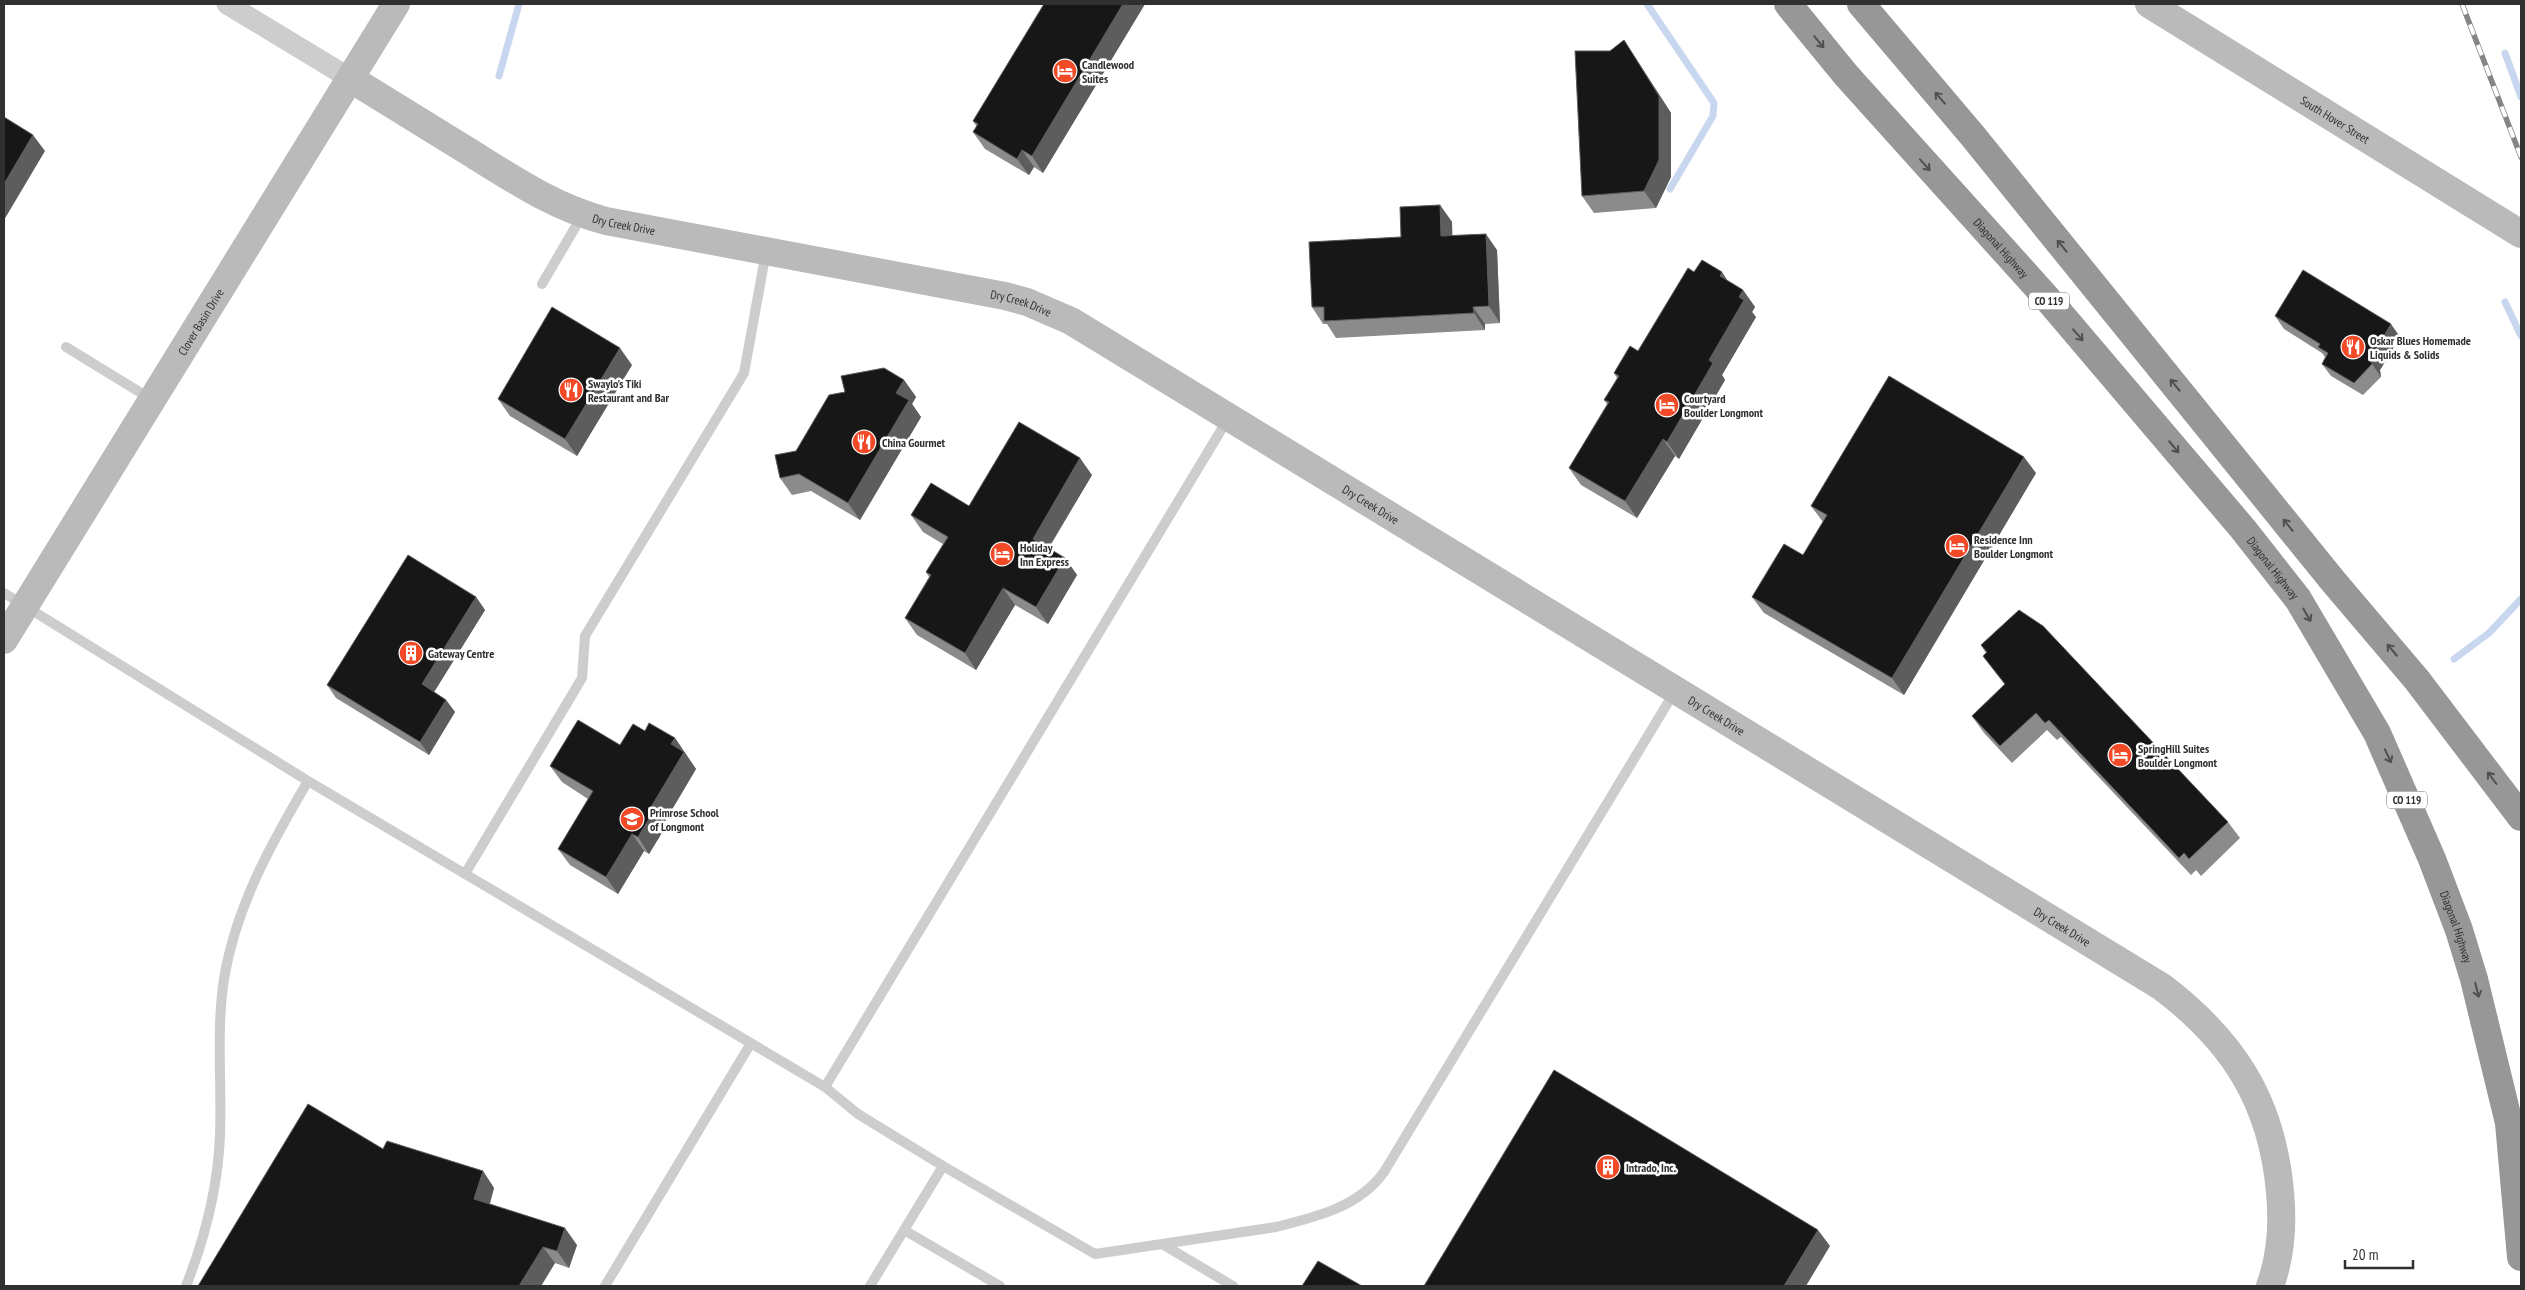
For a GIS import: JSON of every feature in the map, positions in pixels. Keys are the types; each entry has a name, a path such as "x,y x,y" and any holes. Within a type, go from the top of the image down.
{"highway":[{"name":"Diagonal Highway","path":"1788,4 1846,75 2046,297 2243,530 2298,599 2377,732 2432,859 2459,930 2474,978 2509,1123 2521,1257"},
{"path":"1861,4 1972,135 2333,580 2417,680 2521,817"}],"street":[{"name":"Dry Creek Drive","path":"227,4 512,179 546,198 583,214 606,221 1027,302 1071,321 1230,416 1994,886 2162,987 2193,1012 2242,1069 2269,1126 2277,1164 2281,1209 2281,1239 2270,1286"},
{"name":"Clover Basin Drive","path":"4,640 15,599 151,399 396,4"},
{"name":"South Hover Street","path":"2149,4 2521,234"}],"lane":[{"path":"542,284 583,214"},
{"path":"465,874 582,678 585,636 744,373 766,251"},
{"path":"66,347 151,399"},
{"path":"825,1086 1230,416"},
{"path":"15,599 308,781 825,1086 858,1114 943,1166 1095,1254 1276,1227 1303,1220 1345,1204 1372,1186 1384,1172 1676,689"},
{"path":"186,1286 204,1233 216,1171 220,1135 219,1022 229,956 242,912 263,859 308,781"},
{"path":"605,1286 751,1043"},
{"path":"870,1286 943,1166"},
{"path":"904,1230 1000,1286"},
{"path":"1162,1244 1233,1286"}],"building":[{"name":"Candlewood Suites","path":"1044,4 1123,4 1032,156 1022,150 1017,159 973,132 978,124 973,121"},
{"path":"1624,40 1659,96 1659,160 1644,191 1582,196 1575,51 1610,51"},
{"path":"4,117 33,135 4,184"},
{"path":"1440,205 1441,236 1486,234 1489,306 1473,307 1474,313 1324,321 1324,307 1312,307 1309,242 1401,237 1400,207"},
{"name":"Courtyard Boulder Longmont","path":"1702,260 1722,272 1720,276 1743,290 1739,297 1744,300 1709,360 1713,363 1667,442 1663,439 1625,501 1569,468 1609,402 1604,400 1619,376 1614,373 1630,346 1638,351 1688,268 1694,272"},
{"name":"Oskar Blues Homemade Liquids & Solids","path":"2303,270 2391,324 2371,358 2372,364 2354,383 2322,364 2328,353 2318,347 2320,344 2275,316"},
{"name":"Swaylo’s Tiki Restaurant and Bar","path":"552,307 620,348 565,439 498,399"},
{"name":"China Gourmet","path":"884,368 904,380 896,393 909,400 848,503 799,474 780,478 775,455 796,451 829,395 845,392 841,376"},
{"name":"Residence Inn Boulder Longmont","path":"1889,376 2024,457 1892,678 1752,597 1784,544 1803,555 1827,515 1811,506"},
{"name":"Holiday Inn Express","path":"1019,422 1080,458 1033,539 1065,558 1036,607 1003,588 965,653 905,618 931,575 926,572 948,537 911,515 931,483 969,506"},
{"name":"Gateway Centre","path":"408,555 476,597 422,684 446,700 420,742 327,685"},
{"name":"SpringHill Suites Boulder Longmont","path":"2019,610 2043,626 2228,822 2189,859 2184,853 2179,858 2049,720 2045,723 2036,713 2000,746 1972,716 2005,684 1983,656 1987,652 1981,645"},
{"name":"Primrose School of Longmont","path":"578,720 620,745 633,724 645,731 649,723 675,738 671,744 684,752 648,812 652,814 638,837 632,834 606,877 558,849 593,791 550,766"},
{"name":"Intrado, Inc.","path":"1554,1070 1818,1230 1784,1286 1424,1286"},
{"path":"308,1104 383,1149 387,1141 483,1171 474,1199 565,1228 557,1251 543,1247 519,1286 198,1286"},
{"path":"1318,1261 1362,1286 1302,1286"}],"waterway":[{"path":"499,76 519,4"},
{"path":"1647,4 1714,103 1713,116 1670,189"},
{"path":"2505,53 2521,97"},
{"path":"2505,302 2521,336"},
{"path":"2454,659 2489,633 2521,599"}],"railway":[{"path":"2462,4 2521,157"}],"place":[{"name":"Candlewood Suites","path":"1065,71"},
{"name":"Oskar Blues Homemade Liquids & Solids","path":"2353,347"},
{"name":"Swaylo’s Tiki Restaurant and Bar","path":"571,390"},
{"name":"Courtyard Boulder Longmont","path":"1667,405"},
{"name":"China Gourmet","path":"864,442"},
{"name":"Residence Inn Boulder Longmont","path":"1957,546"},
{"name":"Holiday Inn Express","path":"1002,554"},
{"name":"Gateway Centre","path":"411,653"},
{"name":"SpringHill Suites Boulder Longmont","path":"2120,755"},
{"name":"Primrose School of Longmont","path":"632,819"},
{"name":"Intrado, Inc.","path":"1608,1167"}]}
